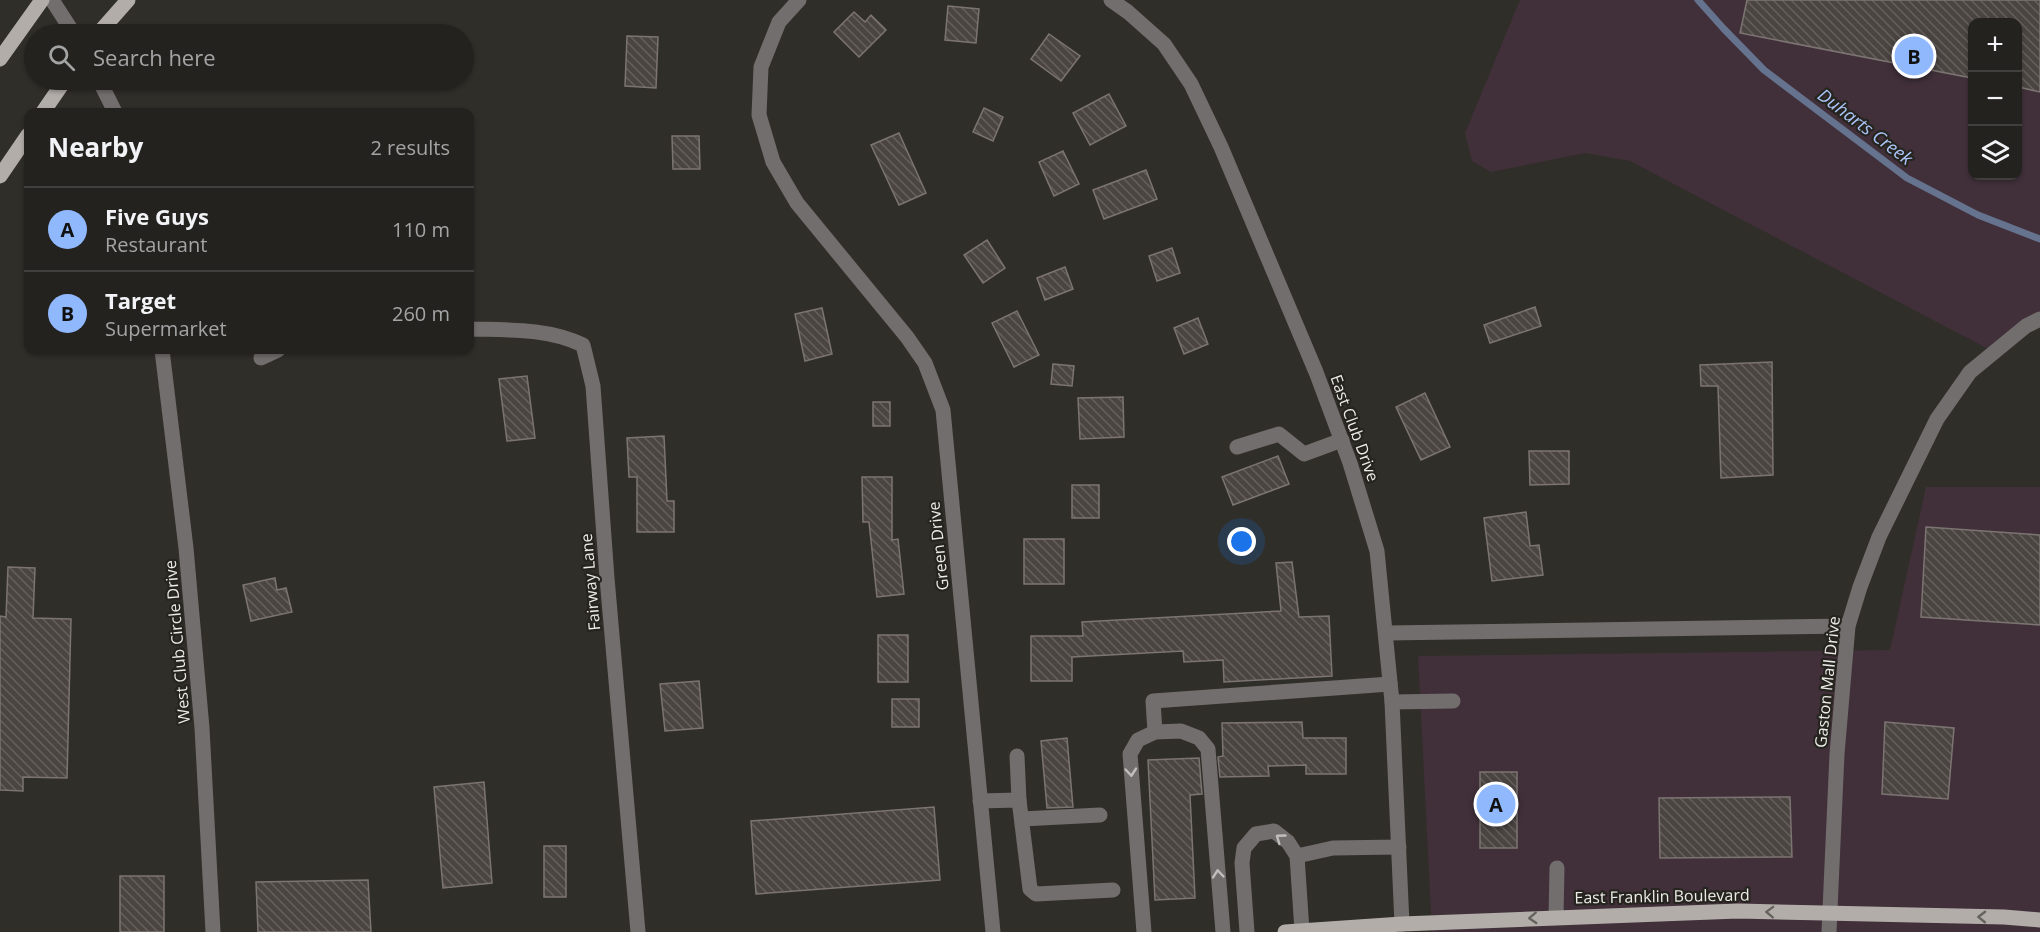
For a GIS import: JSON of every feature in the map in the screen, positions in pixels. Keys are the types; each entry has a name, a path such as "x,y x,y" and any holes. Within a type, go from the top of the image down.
{"main road":[{"path":"25,24 42,0"},
{"path":"107,24 128,0"},
{"path":"0,59 24,25"},
{"path":"46,108 58,90"},
{"path":"0,176 22,151"},
{"name":"East Franklin Boulevard","path":"1285,932 1402,924 1738,911 2004,917 2040,920"}],"street":[{"path":"52,0 68,24"},
{"name":"Green Drive","path":"799,0 780,22 761,67 759,115 773,162 797,203 919,354 925,363 943,410 993,932"},
{"name":"East Club Drive","path":"1114,1 1164,44 1191,84 1221,147 1316,372 1342,440 1377,551 1392,702 1402,924"},
{"path":"104,90 113,108"},
{"name":"Gaston Mall Drive","path":"1829,932 1837,754 1848,626 1879,537 1937,418 1970,372 2026,326 2040,319"},
{"name":"Fairway Lane","path":"474,328 529,331 564,336 583,345 588,360 593,386 607,578 638,932"},
{"name":"West Club Circle Drive","path":"162,354 186,548 202,728 213,932"},
{"path":"261,358 270,354"},
{"path":"1237,447 1279,434 1304,454 1342,440"},
{"path":"1386,633 1848,626"},
{"path":"1155,732 1153,701 1390,684"},
{"path":"1392,702 1453,701"},
{"path":"1144,932 1130,754 1138,740 1155,732 1181,731 1199,738 1208,749 1223,932"},
{"path":"1017,756 1019,800 1030,889 1036,894 1113,890"},
{"path":"980,801 1019,800"},
{"path":"1022,819 1100,815"},
{"path":"1247,932 1242,863 1244,848 1256,834 1274,831 1288,842 1297,856 1302,931"},
{"path":"1297,856 1334,848 1399,846"},
{"path":"1556,917 1557,868"}],"shaded area":[{"path":"1520,0 2040,0 2040,319 1994,352 1630,161 1585,153 1491,172 1472,161 1465,133"},
{"path":"1926,487 2040,487 2040,932 1432,932 1418,656 1890,650"}],"building":[{"path":"1747,0 2040,0 2040,92 2022,88 2022,18 1968,18 1968,77 1740,33"},
{"path":"948,6 979,9 976,43 945,40"},
{"path":"854,12 865,22 871,15 886,30 859,57 834,32"},
{"path":"1049,34 1080,56 1061,81 1031,59"},
{"path":"627,36 658,37 656,88 625,86"},
{"path":"1109,94 1126,126 1090,145 1073,113"},
{"path":"984,108 1003,117 993,141 973,132"},
{"path":"899,133 926,193 899,205 871,145"},
{"path":"672,136 699,136 700,169 673,169"},
{"path":"1063,151 1079,184 1054,196 1039,162"},
{"path":"1146,170 1157,199 1104,219 1093,190"},
{"path":"987,240 1005,268 983,283 964,255"},
{"path":"1172,248 1180,273 1157,281 1149,256"},
{"path":"1065,267 1073,289 1045,300 1037,278"},
{"path":"1535,307 1541,326 1490,343 1484,325"},
{"path":"822,308 832,354 805,361 795,314"},
{"path":"1017,311 1039,355 1014,367 992,323"},
{"path":"1198,318 1208,344 1184,354 1174,328"},
{"path":"1772,362 1773,475 1721,478 1718,386 1701,386 1700,365"},
{"path":"1053,364 1074,366 1072,386 1051,384"},
{"path":"527,376 535,438 507,441 499,379"},
{"path":"1425,393 1450,447 1421,460 1396,407"},
{"path":"1123,397 1124,437 1080,439 1078,398"},
{"path":"873,402 890,402 890,426 873,426"},
{"path":"664,436 667,501 674,501 674,532 637,532 637,477 629,477 627,438"},
{"path":"1529,451 1569,451 1569,484 1530,485"},
{"path":"1278,456 1289,484 1233,505 1222,477"},
{"path":"862,477 892,477 892,540 898,539 904,594 877,597 869,522 863,522"},
{"path":"1072,485 1099,485 1099,518 1072,518"},
{"path":"1526,512 1530,546 1539,545 1543,575 1492,581 1484,518"},
{"path":"1926,527 2040,535 2040,625 1921,617"},
{"path":"1024,539 1064,539 1064,584 1024,584"},
{"path":"1292,562 1299,617 1329,616 1332,676 1224,682 1223,660 1184,662 1183,651 1072,657 1072,681 1031,681 1031,636 1083,636 1082,622 1281,611 1276,563"},
{"path":"8,567 35,568 33,618 71,619 67,778 23,777 23,791 0,790 0,616 6,617"},
{"path":"275,578 277,590 286,588 292,612 251,621 243,585"},
{"path":"878,635 908,635 908,682 878,682"},
{"path":"699,681 703,728 665,731 660,684"},
{"path":"892,699 919,699 919,727 892,727"},
{"path":"1302,722 1303,738 1346,738 1346,774 1306,774 1306,765 1268,766 1269,776 1220,777 1218,757 1223,756 1222,723"},
{"path":"1885,722 1954,728 1948,799 1882,794"},
{"path":"1067,738 1073,807 1047,808 1041,741"},
{"path":"1199,758 1202,794 1190,795 1195,898 1155,900 1148,760"},
{"path":"1480,772 1517,772 1517,848 1480,848"},
{"path":"484,782 492,883 443,888 434,787"},
{"path":"1790,797 1792,857 1660,858 1659,798"},
{"path":"934,807 940,880 756,894 751,821"},
{"path":"544,846 566,846 566,897 544,897"},
{"path":"120,876 164,876 164,932 120,932"},
{"path":"368,880 371,932 258,932 256,882"}],"waterway":[{"name":"Duharts Creek","path":"1698,0 1764,70 1907,178 1978,215 2040,239"}],"place":[{"name":"Target","path":"1914,56"},
{"name":"Five Guys","path":"1496,804"}]}
